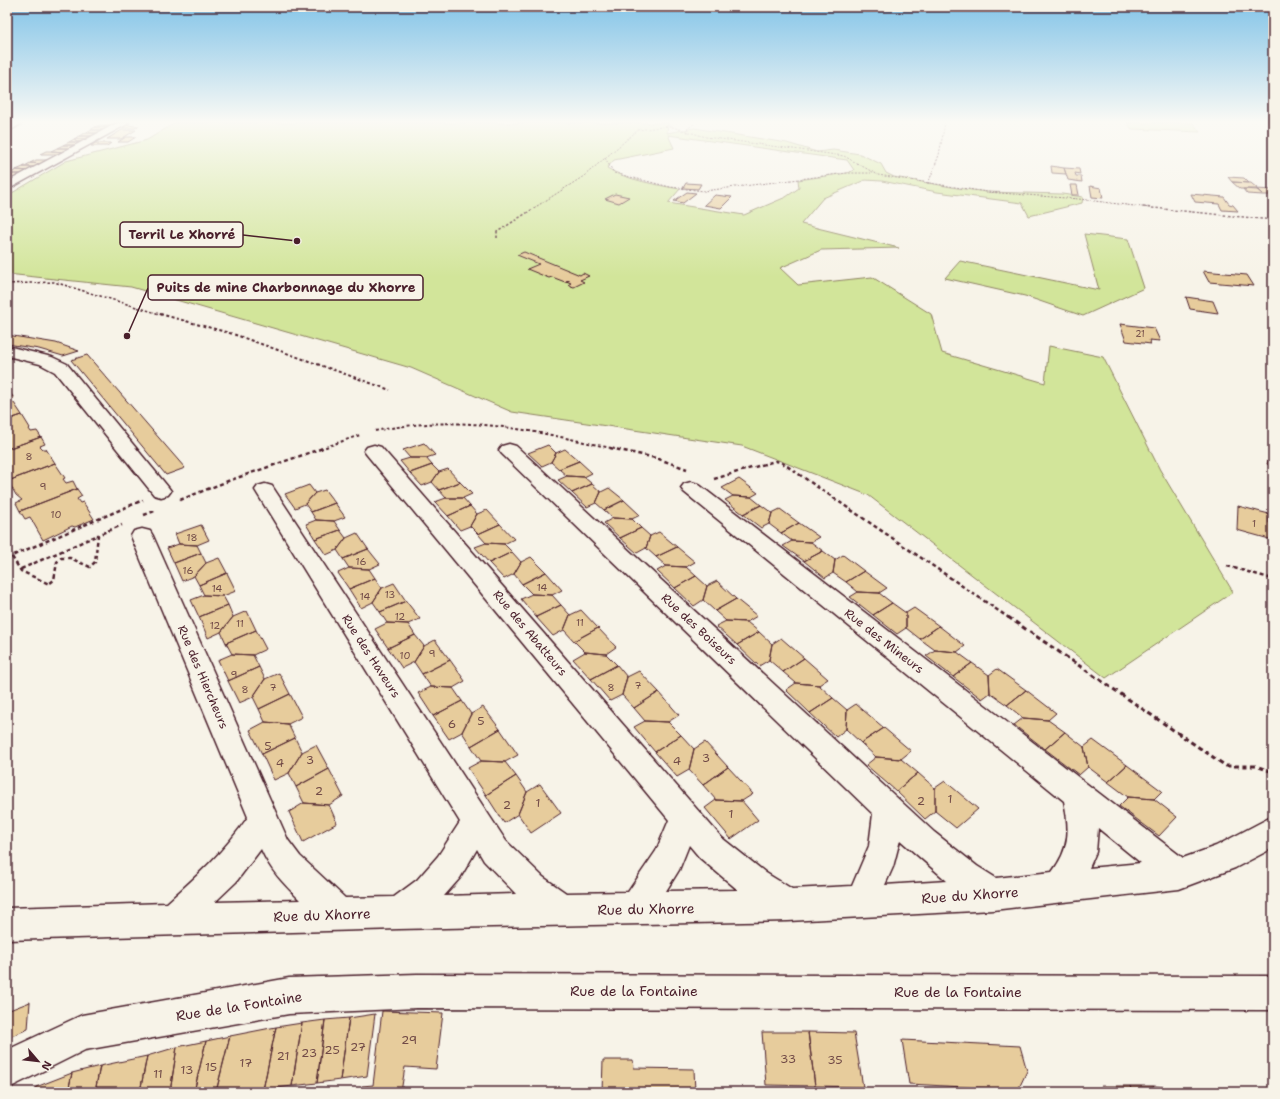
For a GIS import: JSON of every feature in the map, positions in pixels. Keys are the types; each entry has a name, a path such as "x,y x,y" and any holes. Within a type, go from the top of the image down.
{"street":[{"path":"7,188 32,174"},
{"path":"7,351 46,360 61,368 161,500"},
{"name":"Rue des Abatteurs","path":"371,439 711,848 755,884 788,905"},
{"name":"Rue des Boiseurs","path":"509,450 938,855 966,877 993,894"},
{"name":"Rue des Mineurs","path":"691,488 1180,874"},
{"name":"Rue des Haveurs","path":"265,490 495,851 510,867 562,910"},
{"name":"Rue des Hiercheurs","path":"137,525 277,850 289,867 311,890 339,915"},
{"path":"1061,886 1073,870 1080,855 1084,836 1083,817 1077,793"},
{"path":"861,902 878,867 884,846 888,809"},
{"path":"636,909 668,860 685,816"},
{"path":"174,919 225,871 244,849 264,818"},
{"path":"399,913 428,891 449,867 476,822"},
{"name":"Rue du Xhorre","path":"7,924 399,913 788,905 993,894 1180,874 1224,858 1262,838 1273,830"},
{"name":"Rue de la Fontaine","path":"7,1070 82,1033 289,996 417,990 1273,993"}],"path":[{"path":"497,238 498,232 586,174"},
{"path":"622,174 669,187 704,191 837,174"},
{"path":"879,174 928,184 987,192 1063,197 1165,210 1273,220"},
{"path":"928,184 932,174"},
{"path":"7,284 54,282 139,308 233,334 390,390"},
{"path":"179,501 228,481 371,439 409,424 450,422 527,430 648,457 678,465 690,471 691,488 740,471 775,461 781,462 1226,766 1233,768 1258,766 1273,772"},
{"path":"21,569 98,535 137,525 161,500"},
{"path":"7,558 161,500"},
{"path":"12,557 21,569 49,584 54,580 56,562 64,556 90,567 95,562 98,535"},
{"path":"1227,566 1273,579"}],"green space":[{"path":"44,174 620,174 652,184 680,189 668,203 744,215 786,197 799,188 798,180 838,174 889,174 894,177 987,192 1062,194 1083,197 1082,203 1029,216 1022,203 937,192 882,181 865,180 823,198 801,224 899,248 821,250 780,268 798,285 872,277 931,314 942,353 1045,383 1049,346 1103,357 1160,470 1233,592 1106,678 868,495 742,446 512,412 411,368 131,287 7,274 7,196"},
{"path":"1084,234 1128,239 1144,288 1083,316 1025,296 945,278 960,261 1099,290"}],"building":[{"path":"10,174 24,174 18,178 7,178"},
{"path":"1066,174 1075,174 1076,176 1081,176 1082,182 1068,180"},
{"path":"1228,177 1244,178 1249,183 1232,182"},
{"path":"1232,182 1251,183 1258,189 1240,189"},
{"path":"686,183 701,184 698,189 683,188"},
{"path":"1070,185 1077,185 1079,195 1072,195"},
{"path":"1090,186 1101,188 1103,198 1092,197"},
{"path":"1243,189 1258,190 1263,195 1247,194"},
{"path":"1256,189 1273,190 1273,195 1263,195"},
{"path":"687,192 696,193 683,203 674,201"},
{"path":"615,194 629,197 619,203 605,199"},
{"path":"1191,194 1224,197 1229,204 1233,205 1238,211 1222,210 1219,204 1195,202"},
{"path":"715,195 732,197 721,208 704,205"},
{"path":"524,252 580,275 583,273 589,276 580,280 584,282 574,287 568,285 571,283 567,281 565,282 552,277 549,278 527,269 539,264 517,255"},
{"path":"1203,271 1247,275 1254,286 1209,282"},
{"path":"1186,297 1213,301 1218,313 1190,309"},
{"path":"1120,324 1154,328 1160,341 1149,340 1151,344 1126,341"},
{"path":"7,335 56,343 79,351 63,356 39,349 7,344"},
{"path":"87,355 185,468 166,475 71,360"},
{"path":"10,393 14,398 9,400 14,403 22,415 7,420 7,394"},
{"path":"22,415 31,432 37,431 41,437 7,449 7,420"},
{"path":"41,437 45,444 40,446 43,449 46,449 55,463 8,481 7,449"},
{"path":"424,443 435,455 426,458 410,458 403,450"},
{"path":"548,445 556,453 551,462 542,466 528,453"},
{"path":"565,449 579,461 559,469 551,462 556,453"},
{"path":"1271,452 1273,453 1273,466 1267,464"},
{"path":"410,458 426,458 432,465 410,473 400,461"},
{"path":"579,461 592,473 584,477 567,476 559,469"},
{"path":"55,463 65,478 63,479 66,483 73,481 77,489 20,511 16,503 22,500 16,495 8,481"},
{"path":"432,465 439,472 432,482 422,486 410,473"},
{"path":"448,469 460,482 439,490 432,482 439,472"},
{"path":"567,476 584,477 592,484 572,493 558,480"},
{"path":"739,479 758,493 751,497 733,496 722,488"},
{"path":"460,482 472,494 463,498 446,498 439,490"},
{"path":"592,484 601,492 596,503 587,507 572,493"},
{"path":"309,485 315,493 305,504 295,508 285,494"},
{"path":"609,488 624,500 604,510 596,503 601,492"},
{"path":"77,489 82,496 77,499 80,503 83,502 94,519 75,527 72,526 43,540 30,517 25,519 20,511"},
{"path":"325,490 335,503 311,512 305,504 315,493"},
{"path":"733,496 751,497 761,505 743,514 725,500"},
{"path":"446,498 463,498 470,506 448,516 435,502"},
{"path":"624,500 640,515 632,519 613,518 604,510"},
{"path":"335,503 345,517 334,521 316,520 311,512"},
{"path":"761,505 772,513 769,524 761,528 743,514"},
{"path":"470,506 477,514 470,526 460,530 448,516"},
{"path":"1238,506 1269,514 1269,523 1273,524 1273,540 1237,530"},
{"path":"780,509 799,523 781,533 769,524 772,513"},
{"path":"487,510 500,524 478,534 470,526 477,514"},
{"path":"613,518 632,519 641,528 620,538 604,523"},
{"path":"316,520 334,521 340,530 315,539 306,524"},
{"path":"799,523 819,537 811,542 792,541 781,533"},
{"path":"500,524 514,539 504,544 486,543 478,534"},
{"path":"201,525 209,540 197,545 179,544 175,534"},
{"path":"641,528 650,536 646,548 637,553 620,538"},
{"path":"340,530 346,538 337,550 326,555 315,539"},
{"path":"659,532 677,547 656,557 646,548 650,536"},
{"path":"357,533 368,549 343,559 337,550 346,538"},
{"path":"792,541 811,542 823,551 804,561 783,546"},
{"path":"486,543 504,544 512,552 489,563 475,547"},
{"path":"179,544 197,545 201,553 174,563 167,548"},
{"path":"677,547 695,562 686,567 666,566 656,557"},
{"path":"368,549 380,564 369,569 349,568 343,559"},
{"path":"823,551 835,560 833,573 825,578 804,561"},
{"path":"512,552 521,562 514,574 504,579 489,563"},
{"path":"201,553 206,563 194,576 182,581 174,563"},
{"path":"843,555 864,571 846,582 833,573 835,560"},
{"path":"531,557 546,572 522,584 514,574 521,562"},
{"path":"219,558 227,573 199,585 194,576 206,563"},
{"path":"666,566 686,567 696,576 675,588 657,571"},
{"path":"349,568 369,569 375,578 349,589 338,573"},
{"path":"864,571 887,588 879,593 858,592 846,582"},
{"path":"546,572 562,590 552,595 532,594 522,584"},
{"path":"227,573 236,591 223,596 204,595 199,585"},
{"path":"696,576 707,586 703,600 694,606 675,588"},
{"path":"375,578 382,588 373,602 361,608 349,589"},
{"path":"717,581 736,599 715,611 703,600 707,586"},
{"path":"394,583 406,601 380,612 373,602 382,588"},
{"path":"858,592 879,593 892,603 873,615 850,597"},
{"path":"532,594 552,595 561,605 536,617 521,599"},
{"path":"204,595 223,596 228,605 199,617 191,600"},
{"path":"736,599 757,616 747,622 726,621 715,611"},
{"path":"406,601 420,619 408,624 387,623 380,612"},
{"path":"892,603 906,613 906,628 897,634 873,615"},
{"path":"228,605 233,617 221,632 208,638 199,617"},
{"path":"561,605 570,615 564,630 553,636 536,617"},
{"path":"914,608 939,626 920,639 906,628 906,613"},
{"path":"581,610 598,628 574,641 564,630 570,615"},
{"path":"247,611 256,630 226,643 221,632 233,617"},
{"path":"726,621 747,622 759,632 737,645 716,626"},
{"path":"387,623 408,624 415,635 388,648 375,629"},
{"path":"939,626 965,646 957,652 935,650 920,639"},
{"path":"598,628 616,647 606,654 585,652 574,641"},
{"path":"256,630 266,649 253,655 232,654 226,643"},
{"path":"759,632 772,644 769,660 759,666 737,645"},
{"path":"415,635 424,646 414,662 402,668 388,648"},
{"path":"781,638 804,658 783,672 769,660 772,644"},
{"path":"435,640 450,660 422,674 414,662 424,646"},
{"path":"935,650 957,652 972,663 953,677 926,656"},
{"path":"585,652 606,654 617,665 591,679 573,659"},
{"path":"232,654 253,655 259,667 228,681 218,660"},
{"path":"804,658 828,679 819,685 796,683 783,672"},
{"path":"450,660 465,681 453,688 431,687 422,674"},
{"path":"972,663 989,675 990,693 982,699 953,677"},
{"path":"617,665 627,677 622,695 610,701 591,679"},
{"path":"259,667 265,679 253,697 239,703 228,681"},
{"path":"997,669 1026,690 1007,705 990,693 989,675"},
{"path":"639,671 659,692 634,708 622,695 627,677"},
{"path":"279,673 290,694 259,709 253,697 265,679"},
{"path":"796,683 819,685 833,698 810,713 786,690"},
{"path":"431,687 453,688 462,701 433,716 418,693"},
{"path":"1026,690 1056,713 1048,720 1023,718 1007,705"},
{"path":"659,692 679,715 668,722 645,721 634,708"},
{"path":"290,694 302,717 288,724 265,722 259,709"},
{"path":"833,698 847,710 846,729 836,737 810,713"},
{"path":"462,701 471,714 462,732 449,739 433,716"},
{"path":"856,704 884,728 861,743 846,729 847,710"},
{"path":"483,707 500,729 471,746 462,732 471,714"},
{"path":"1023,718 1048,720 1065,732 1045,749 1014,725"},
{"path":"645,721 668,722 681,735 655,752 634,727"},
{"path":"265,722 288,724 295,738 262,754 250,730"},
{"path":"884,728 911,751 901,759 876,757 861,743"},
{"path":"500,729 518,755 505,762 481,761 471,746"},
{"path":"1065,732 1084,747 1088,767 1079,775 1045,749"},
{"path":"681,735 694,749 689,770 677,777 655,752"},
{"path":"295,738 302,752 289,773 274,780 262,754"},
{"path":"1093,740 1127,765 1108,782 1088,767 1084,747"},
{"path":"705,742 728,767 703,785 689,770 694,749"},
{"path":"316,745 329,769 296,787 289,773 302,752"},
{"path":"876,757 901,759 918,773 896,791 866,765"},
{"path":"481,761 505,762 516,776 486,795 468,768"},
{"path":"1127,765 1162,791 1154,799 1128,797 1108,782"},
{"path":"728,767 753,794 742,801 716,800 703,785"},
{"path":"329,769 343,796 329,805 304,803 296,787"},
{"path":"918,773 935,788 935,811 925,819 896,791"},
{"path":"516,776 527,792 518,814 504,823 486,795"},
{"path":"945,781 978,809 956,828 935,811 935,788"},
{"path":"540,784 561,813 531,833 518,814 527,792"},
{"path":"1128,797 1154,799 1177,817 1159,836 1119,806"},
{"path":"716,800 742,801 758,820 731,839 705,808"},
{"path":"304,803 329,805 337,823 303,842 289,812"},
{"path":"30,1002 28,1029 7,1038 7,1011"},
{"path":"382,1011 443,1013 436,1069 405,1067 401,1092 360,1092 362,1086 373,1085"},
{"path":"375,1014 367,1076 340,1080 349,1018"},
{"path":"349,1018 340,1080 317,1083 325,1020"},
{"path":"325,1020 317,1083 292,1086 302,1023"},
{"path":"302,1023 292,1086 263,1090 276,1027"},
{"path":"276,1027 263,1090 253,1092 216,1092 230,1036"},
{"path":"762,1032 808,1032 815,1086 766,1085"},
{"path":"808,1032 854,1033 863,1087 815,1086"},
{"path":"230,1036 216,1092 194,1092 206,1041"},
{"path":"902,1040 1020,1046 1027,1071 1018,1090 909,1084"},
{"path":"206,1041 194,1092 170,1092 177,1047"},
{"path":"177,1047 170,1092 140,1092 147,1056"},
{"path":"147,1056 140,1092 95,1092 100,1066"},
{"path":"603,1060 633,1060 634,1068 694,1069 695,1092 602,1092"},
{"path":"100,1066 95,1092 68,1092 72,1073"},
{"path":"72,1073 68,1092 34,1092 36,1087"},
{"path":"1101,1086 1130,1086 1132,1092 1103,1092"},
{"path":"1130,1086 1154,1086 1156,1092 1132,1092"},
{"path":"1154,1086 1229,1092 1156,1092"},
{"path":"1247,1090 1273,1091 1273,1092 1248,1092"}],"place":[{"name":"Terril Le Xhorré","path":"297,241"},
{"name":"Puits de mine Charbonnage du Xhorre","path":"127,336"}]}
